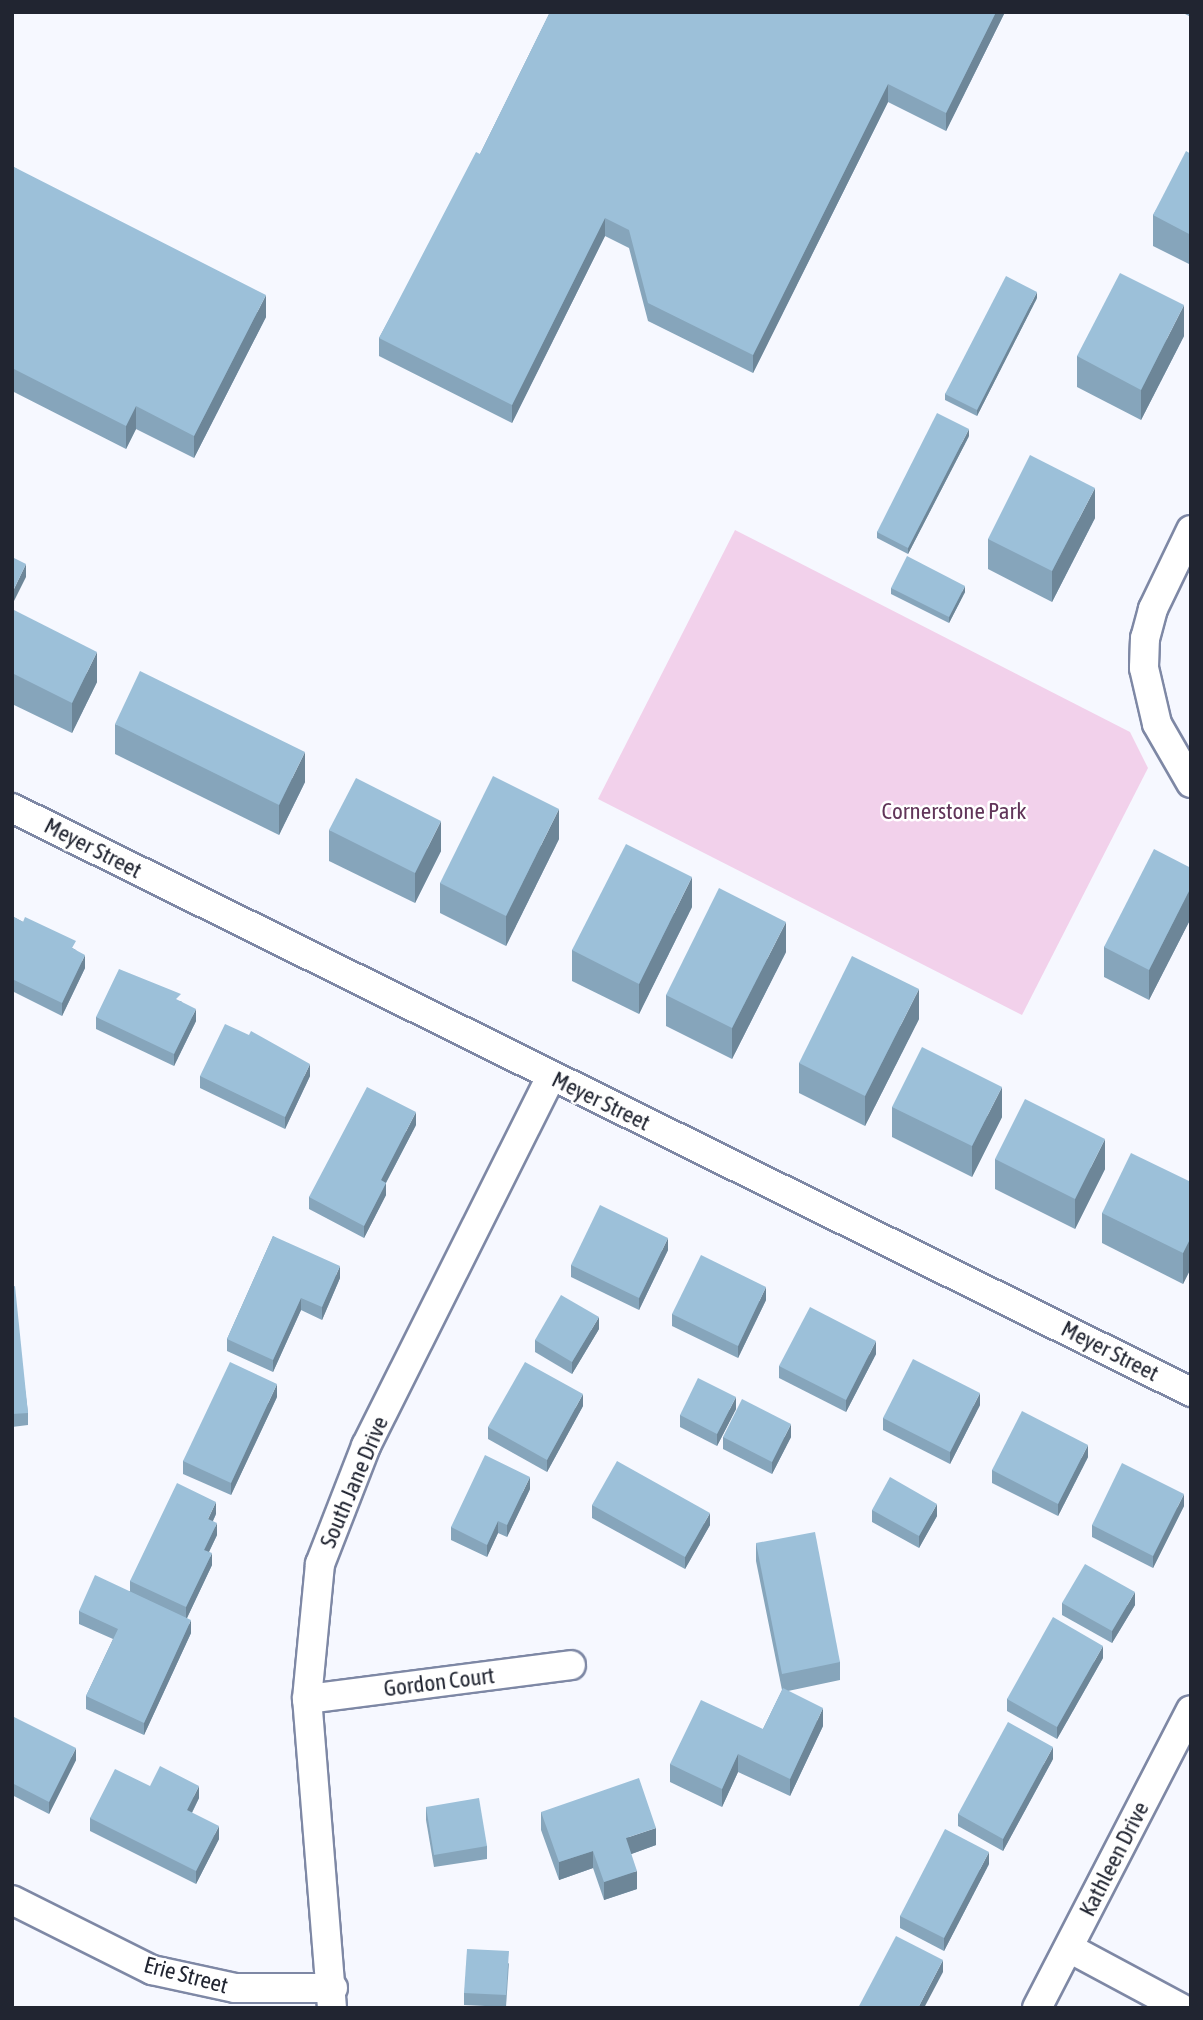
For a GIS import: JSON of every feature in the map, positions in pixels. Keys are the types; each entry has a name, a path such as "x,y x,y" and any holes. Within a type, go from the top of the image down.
{"street":[{"path":"1191,530 1153,609 1145,638 1147,688 1157,724 1191,783"},
{"name":"Meyer Street","path":"12,808 1191,1392"},
{"name":"South Jane Drive","path":"332,1998 307,1699 320,1564 341,1503 551,1077"},
{"name":"Gordon Court","path":"307,1699 571,1665"},
{"name":"Kathleen Drive","path":"1037,2008 1191,1710"},
{"name":"Erie Street","path":"12,1900 152,1970 235,1988 332,1998"},
{"path":"1069,1948 1181,2008"}],"green space":[{"name":"Cornerstone Park","path":"735,530 1130,732 1148,768 1022,1015 598,799"}],"building":[{"path":"550,12 996,12 946,113 888,84 753,355 648,303 629,230 605,218 512,405 379,338 476,152 480,154"},
{"path":"1186,151 1191,154 1191,235 1153,215"},
{"path":"12,166 266,295 194,436 136,406 126,426 12,368"},
{"path":"1120,273 1184,305 1141,390 1077,356"},
{"path":"1006,276 1037,292 977,410 945,394"},
{"path":"937,413 969,429 908,548 877,532"},
{"path":"1030,455 1095,488 1052,571 988,539"},
{"path":"907,556 965,586 949,617 891,588"},
{"path":"12,557 26,564 12,593"},
{"path":"14,610 97,652 72,703 12,673"},
{"path":"140,671 305,752 279,805 115,724"},
{"path":"493,776 559,809 506,916 440,883"},
{"path":"356,778 441,821 415,873 329,830"},
{"path":"626,844 692,877 639,984 572,950"},
{"path":"1154,849 1191,868 1191,887 1149,970 1104,947"},
{"path":"719,888 786,922 732,1028 666,995"},
{"path":"12,916 23,922 25,917 76,941 72,948 85,955 62,1003 12,979"},
{"path":"852,956 919,989 865,1096 799,1063"},
{"path":"119,969 181,994 176,999 196,1009 174,1054 96,1017"},
{"path":"225,1024 249,1035 251,1031 310,1064 285,1117 200,1076"},
{"path":"922,1047 1002,1087 972,1146 892,1107"},
{"path":"367,1087 416,1112 381,1180 386,1183 364,1226 309,1197"},
{"path":"1025,1099 1105,1139 1075,1199 995,1159"},
{"path":"1131,1153 1191,1182 1191,1237 1183,1253 1102,1213"},
{"path":"600,1205 668,1238 639,1298 571,1265"},
{"path":"273,1236 340,1266 322,1307 301,1298 273,1360 227,1339"},
{"path":"701,1255 766,1287 738,1346 672,1314"},
{"path":"15,1286 28,1413 12,1414 12,1287"},
{"path":"561,1295 599,1317 572,1362 535,1340"},
{"path":"810,1307 876,1341 846,1400 779,1366"},
{"path":"913,1359 980,1393 950,1452 883,1418"},
{"path":"230,1362 277,1384 231,1483 183,1461"},
{"path":"525,1362 583,1394 547,1460 488,1427"},
{"path":"698,1378 736,1397 717,1434 680,1415"},
{"path":"742,1399 791,1424 772,1462 723,1437"},
{"path":"1022,1411 1088,1445 1058,1504 992,1470"},
{"path":"485,1455 530,1477 507,1525 498,1521 487,1545 451,1527"},
{"path":"617,1461 710,1513 685,1557 592,1505"},
{"path":"1122,1463 1184,1494 1153,1556 1092,1525"},
{"path":"890,1477 937,1504 919,1536 872,1510"},
{"path":"177,1483 216,1502 208,1519 217,1523 204,1550 212,1553 186,1607 130,1581"},
{"path":"815,1532 840,1662 782,1674 756,1543"},
{"path":"1085,1564 1135,1592 1112,1631 1062,1603"},
{"path":"95,1575 191,1620 144,1723 86,1696 118,1629 79,1611"},
{"path":"1053,1617 1103,1646 1057,1727 1007,1699"},
{"path":"783,1688 823,1708 790,1779 738,1754 722,1789 670,1764 701,1700 763,1729"},
{"path":"12,1716 76,1748 49,1802 12,1783"},
{"path":"1008,1722 1053,1747 1003,1839 958,1814"},
{"path":"160,1766 199,1786 187,1810 219,1826 196,1871 90,1818 115,1769 150,1786"},
{"path":"639,1778 656,1828 626,1838 637,1871 604,1882 593,1851 559,1862 541,1812"},
{"path":"479,1798 487,1846 434,1855 426,1807"},
{"path":"945,1829 989,1852 944,1938 900,1916"},
{"path":"896,1936 943,1960 918,2008 858,2008"},
{"path":"467,1949 509,1951 506,1995 464,1993"}]}
